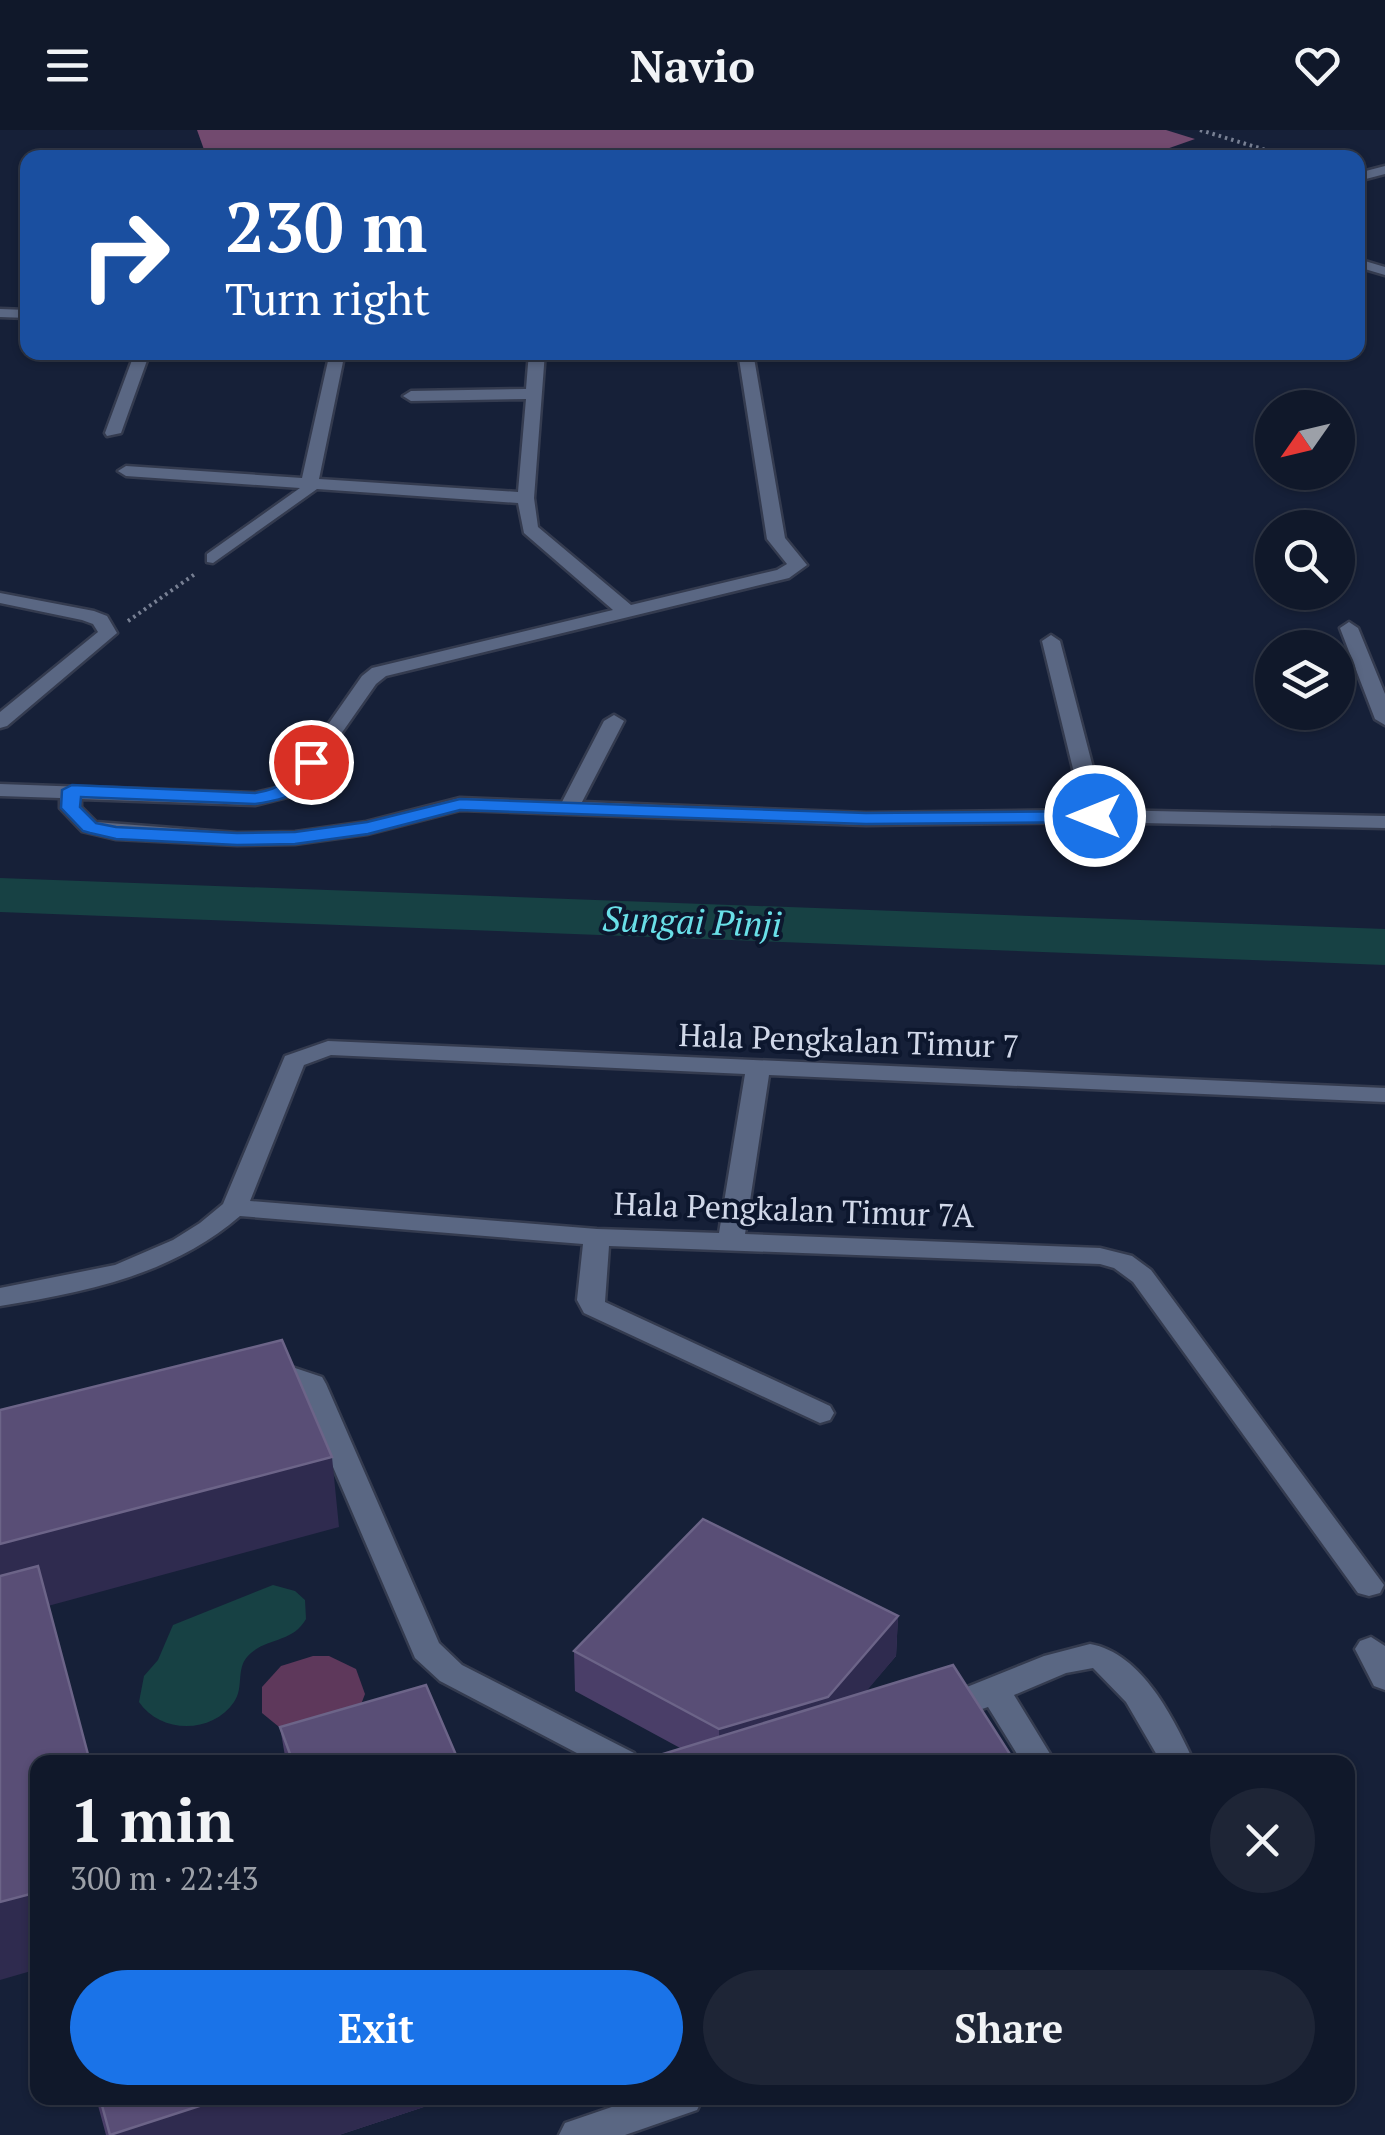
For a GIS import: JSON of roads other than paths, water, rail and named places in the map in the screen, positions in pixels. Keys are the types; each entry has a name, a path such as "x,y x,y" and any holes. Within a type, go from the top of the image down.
{"street":[{"path":"113,433 140,360"},
{"path":"213,558 308,491 336,360"},
{"path":"536,360 526,498 530,529 626,611"},
{"path":"0,790 255,799 278,795 292,790 378,672 783,574 798,566 776,539 747,360"},
{"path":"411,396 534,394"},
{"path":"126,471 526,498"},
{"path":"0,598 87,615 108,628 106,638 0,722"},
{"path":"1349,628 1385,719"},
{"path":"1051,641 1095,816"},
{"path":"569,808 614,721"},
{"path":"72,790 70,808 90,827 116,833 237,839 295,838 368,828 460,804 866,819 1095,816 1385,822"},
{"name":"Hala Pengkalan Timur 7","path":"234,1208 294,1061 328,1048 1385,1095"},
{"path":"731,1241 758,1069"},
{"path":"0,1297 124,1273 176,1252 209,1232 234,1208"},
{"name":"Hala Pengkalan Timur 7A","path":"234,1208 598,1236 1100,1256 1123,1262 1142,1276 1369,1585"},
{"path":"598,1236 591,1300 594,1306 820,1413"},
{"path":"227,1387 292,1376 312,1384 426,1650 450,1673 608,1755"},
{"path":"1371,1648 1385,1678"},
{"path":"913,1719 996,1693 1072,1658 1093,1655 1109,1662 1124,1678 1174,1755"},
{"path":"996,1693 1036,1755"},
{"path":"592,2133 666,2105"}],"waterway":[{"name":"Sungai Pinji","path":"0,895 1385,947"}]}
